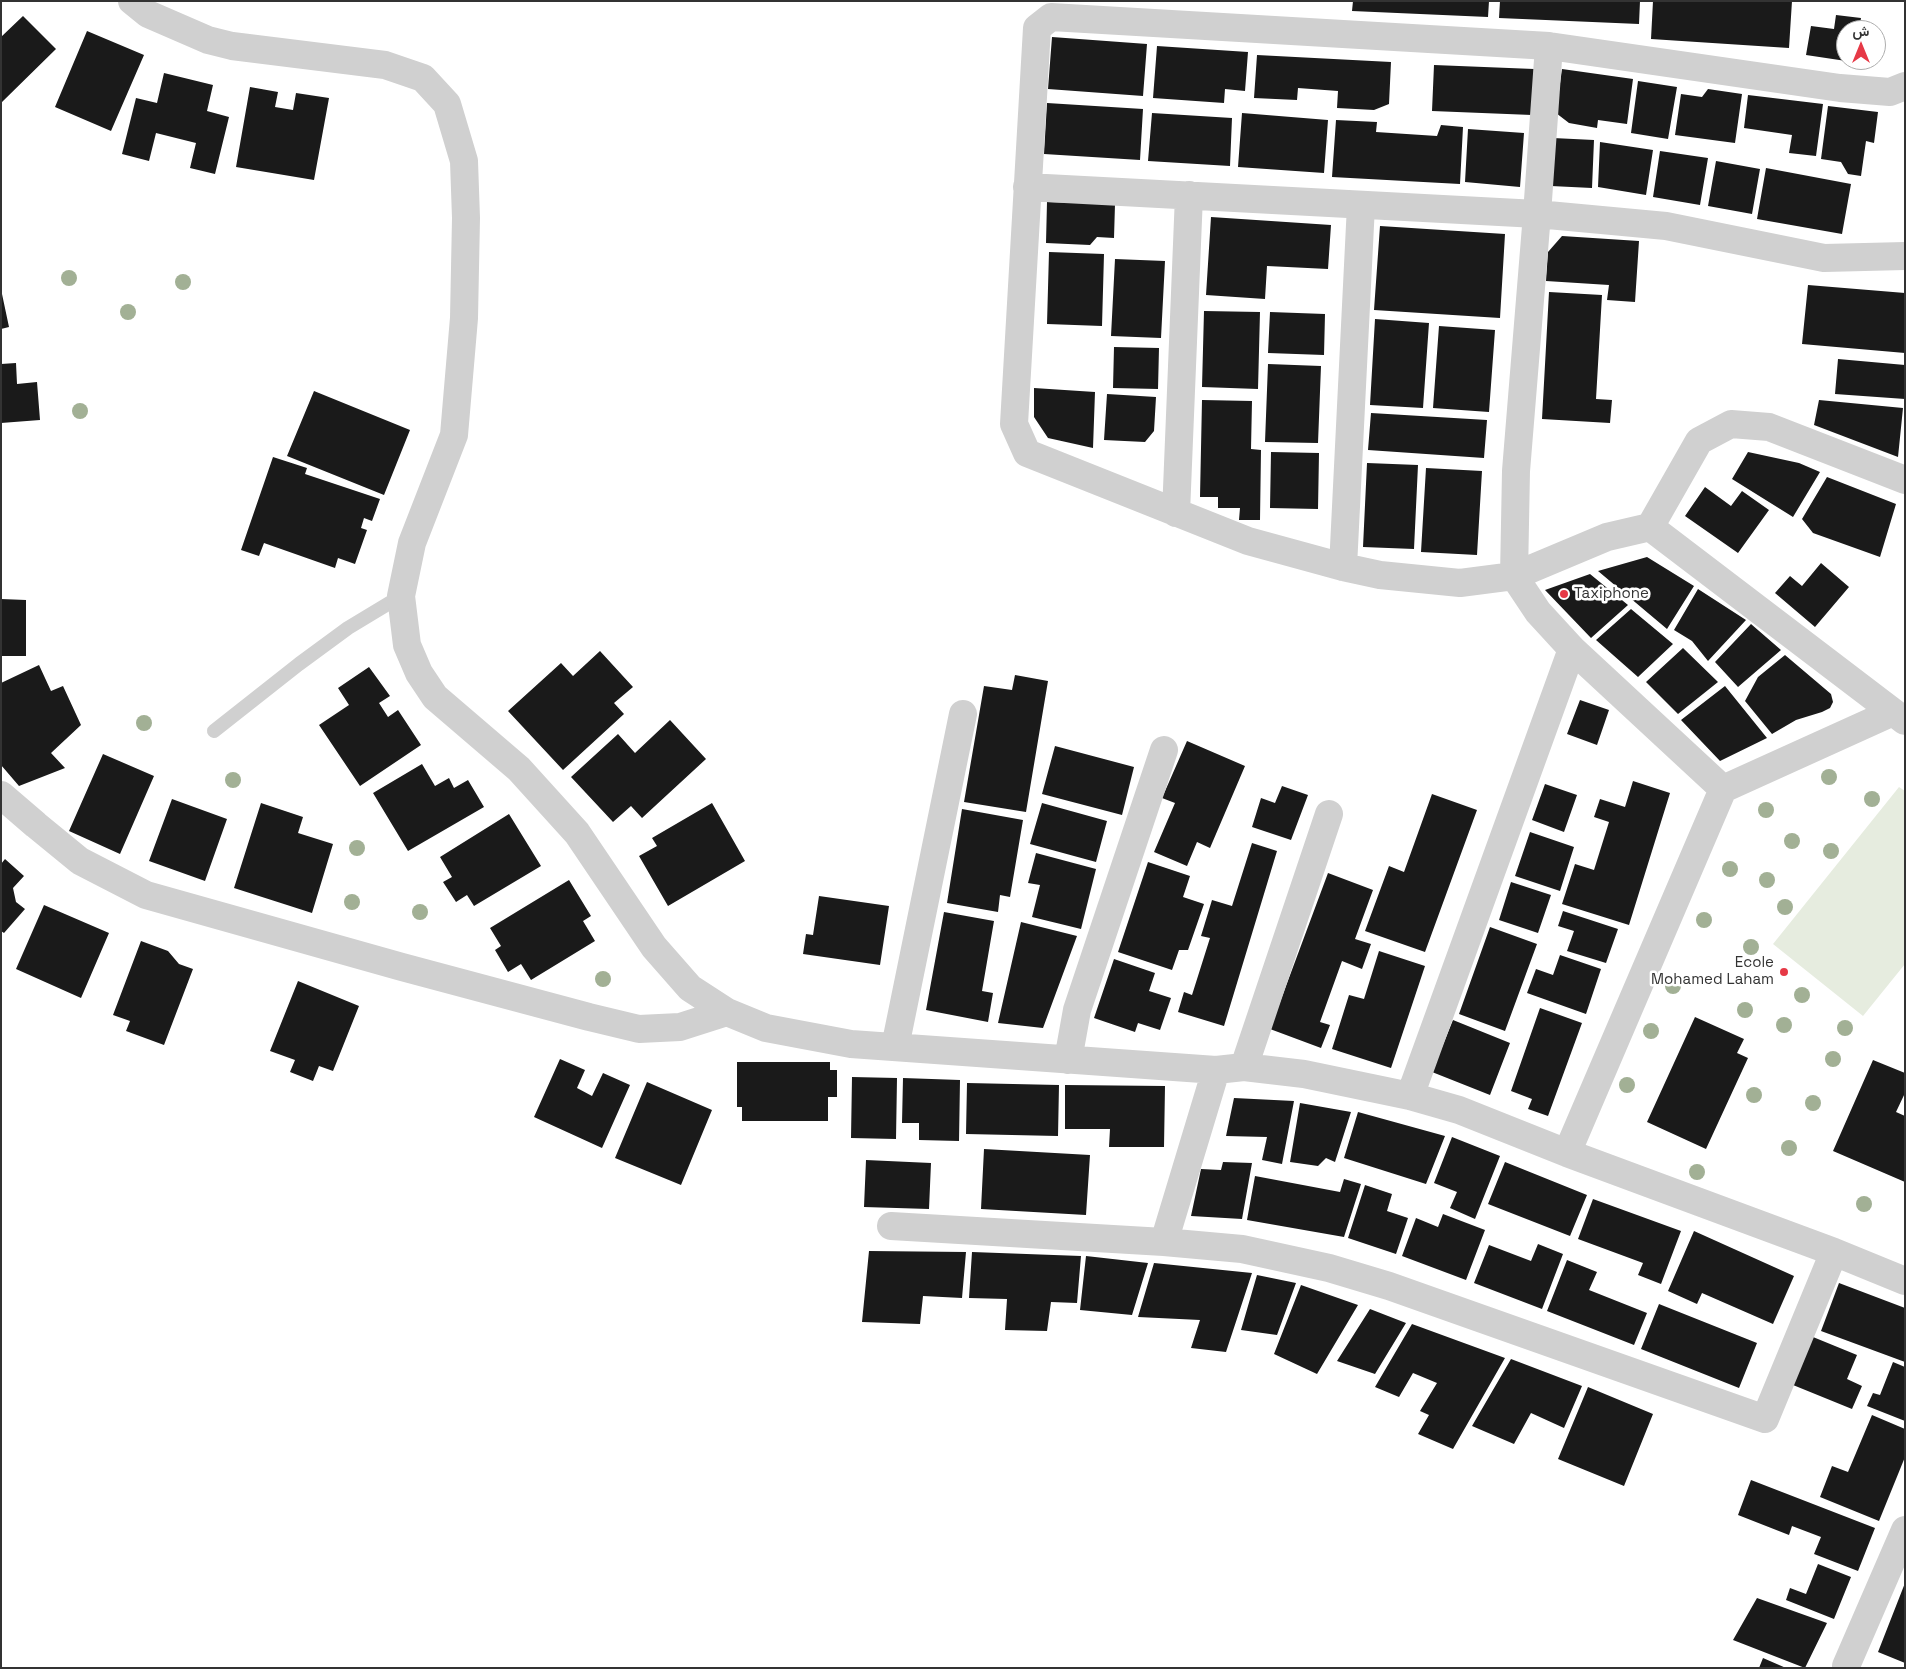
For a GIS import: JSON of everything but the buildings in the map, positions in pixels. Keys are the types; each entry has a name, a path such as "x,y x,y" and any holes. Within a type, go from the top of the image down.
{"street":[{"path":"132,1 148,14 208,40 232,46 385,65 423,78 447,104 464,161 466,218 464,318 454,435 412,543 401,596 408,645 419,673 435,697 519,769 577,833 654,947 690,988 728,1012 766,1028 851,1044 1216,1070 1244,1067 1304,1074 1410,1096 1459,1110 1567,1154 1834,1252 1905,1281"},
{"path":"1905,86 1890,92 1840,88 1549,46 1051,17 1037,28 1014,424 1027,453 1176,514 1248,541 1380,575 1460,583 1514,576 1607,537 1650,527 1699,441 1731,424 1769,427 1905,480"},
{"path":"1549,46 1516,471 1514,576 1538,612 1572,649 1724,789"},
{"path":"1027,187 1537,214 1666,226 1824,258 1905,256"},
{"path":"1176,514 1189,195"},
{"path":"1343,567 1361,205"},
{"path":"1650,527 1899,717"},
{"path":"1410,1096 1572,649"},
{"path":"895,1047 963,714"},
{"path":"1567,1154 1724,789 1899,717"},
{"path":"1068,1060 1077,1010 1164,750"},
{"path":"1,795 80,861 146,895 402,967 639,1029 680,1027 728,1012"},
{"path":"1244,1067 1329,814"},
{"path":"1164,1242 1216,1070"},
{"path":"892,1226 1164,1242 1242,1249 1329,1268 1388,1286 1765,1419 1834,1252"},
{"path":"1846,1666 1905,1530"}],"lane":[{"path":"214,731 348,628 401,596"}],"shaded area":[{"path":"1899,787 1905,791 1905,964 1863,1016 1773,944"}],"place":[{"name":"Taxiphone","path":"1564,594"},
{"name":"Ecole Mohamed Laham","path":"1784,972"}]}
